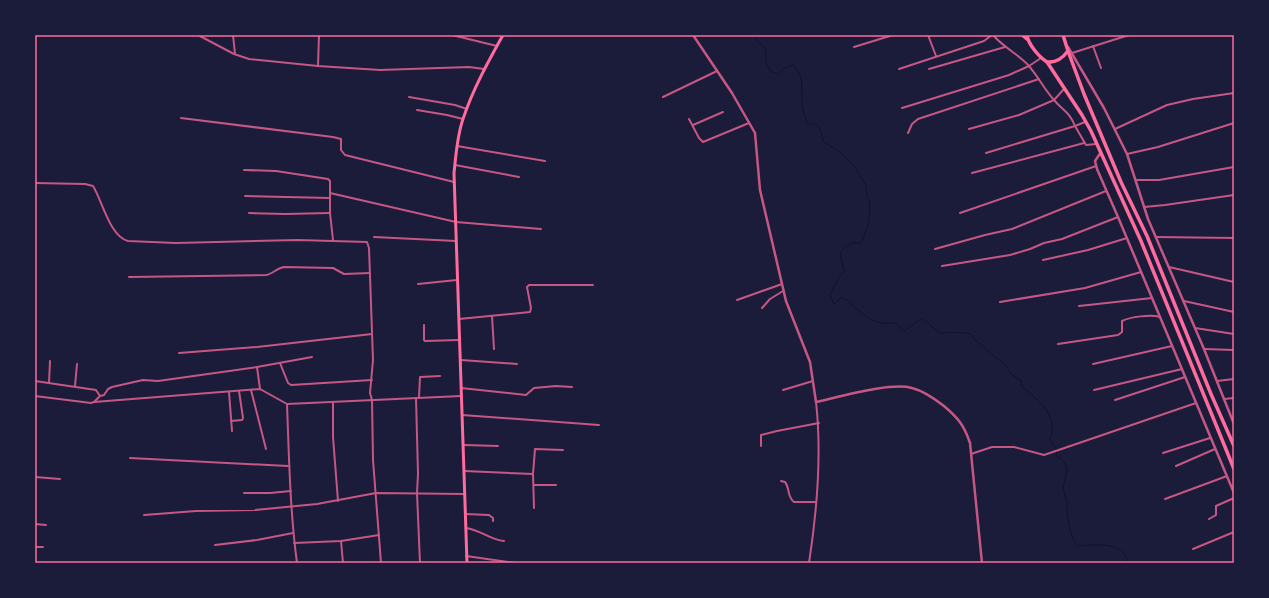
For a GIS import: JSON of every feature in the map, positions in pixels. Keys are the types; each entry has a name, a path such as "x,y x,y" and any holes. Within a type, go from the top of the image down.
{"highway":[{"path":"1027,35 1028,40 1041,58 1047,62 1086,122 1101,152 1140,241 1234,469"},
{"path":"1063,35 1122,182 1147,236 1211,394 1234,446"},
{"path":"1047,62 1058,61 1070,52"}],"main road":[{"path":"467,563 454,182 455,165 457,146 463,119 484,69 503,35"},
{"path":"1022,35 1028,40"}],"street":[{"path":"198,35 235,54 249,59 318,66 380,70 469,67 484,69"},
{"path":"233,35 235,54"},
{"path":"318,35 318,66"},
{"path":"452,35 497,46"},
{"path":"693,35 732,93 755,133 760,190 783,291 810,362 819,423 814,532 808,563"},
{"path":"854,47 894,35"},
{"path":"928,35 936,56"},
{"path":"899,69 984,41 992,35 1029,66 1054,100 1069,113 1084,143"},
{"path":"1129,35 1070,52 1104,108 1127,154 1144,207 1182,301 1204,348 1234,424"},
{"path":"1093,46 1101,68"},
{"path":"929,69 1005,47"},
{"path":"902,108 1009,75 1029,66 1041,58"},
{"path":"663,97 717,71"},
{"path":"908,133 912,124 918,118 1039,79"},
{"path":"970,129 1019,115 1054,100 1062,93 1064,88"},
{"path":"1115,129 1167,105 1193,99 1234,93"},
{"path":"409,97 455,105 467,109"},
{"path":"417,110 463,119"},
{"path":"692,126 723,112"},
{"path":"181,118 341,139 341,150 345,155 454,182"},
{"path":"689,119 701,141 705,142 750,122"},
{"path":"986,153 1086,122"},
{"path":"1127,154 1158,147 1234,123"},
{"path":"972,173 1084,143 1088,145 1096,144"},
{"path":"457,146 545,161"},
{"path":"1101,152 1095,161 1096,166 1234,493"},
{"path":"455,165 519,177"},
{"path":"960,212 1096,166"},
{"path":"1136,180 1159,180 1234,168"},
{"path":"244,170 276,171 328,179 330,181 330,213 333,240"},
{"path":"35,183 85,184 93,186 116,233 125,241 176,243 333,240 367,242 369,248 373,371 370,393 372,400 373,460 381,563"},
{"path":"935,249 984,235 1012,229 1106,190"},
{"path":"330,193 456,222 540,229"},
{"path":"1144,207 1234,195"},
{"path":"245,196 330,198"},
{"path":"249,213 330,213"},
{"path":"942,266 1010,255 1044,243 1062,239 1118,218"},
{"path":"374,237 456,241"},
{"path":"1156,237 1234,238"},
{"path":"1043,260 1088,250 1127,238"},
{"path":"129,277 266,275 284,267 333,268 344,274 370,273"},
{"path":"1168,267 1234,282"},
{"path":"1000,302 1085,288 1141,272"},
{"path":"418,284 458,280"},
{"path":"459,318 530,312 531,308 527,287 529,284 593,285"},
{"path":"737,300 782,284"},
{"path":"762,308 770,299 783,291"},
{"path":"1079,306 1152,298"},
{"path":"1182,301 1234,312"},
{"path":"492,316 494,349"},
{"path":"1058,344 1118,334 1122,332 1122,321 1126,319 1152,316 1161,318"},
{"path":"424,325 425,342 459,340"},
{"path":"1195,328 1234,334"},
{"path":"179,353 264,347 372,334"},
{"path":"1093,364 1172,346"},
{"path":"1204,348 1234,350"},
{"path":"94,402 100,396 104,395 112,386 143,380 158,381 257,367 312,357"},
{"path":"460,360 517,364"},
{"path":"49,383 50,361"},
{"path":"280,363 288,383 291,385 372,380"},
{"path":"76,386 77,364"},
{"path":"257,367 260,389"},
{"path":"1094,390 1182,369"},
{"path":"419,397 420,377 440,376"},
{"path":"1115,400 1185,377"},
{"path":"1217,381 1234,380"},
{"path":"35,381 96,390 100,396"},
{"path":"783,390 813,381"},
{"path":"461,388 526,395 534,388 556,386 572,387"},
{"path":"816,402 890,387 904,386 913,388 936,399 958,418 966,430 970,442 982,563"},
{"path":"35,396 91,404 94,402 260,389 286,403 461,396"},
{"path":"251,390 266,449"},
{"path":"231,421 242,420 243,418 239,391"},
{"path":"229,392 232,432"},
{"path":"416,398 418,464 417,493 420,563"},
{"path":"1224,399 1234,398"},
{"path":"333,402 333,437 338,500"},
{"path":"971,454 992,447 1014,448 1044,455 1196,402"},
{"path":"286,403 293,534 297,563"},
{"path":"462,415 600,425"},
{"path":"761,446 761,435 819,423"},
{"path":"1163,454 1210,438"},
{"path":"463,445 498,446"},
{"path":"1176,466 1216,449"},
{"path":"534,508 534,450 563,450"},
{"path":"130,458 289,466"},
{"path":"464,471 533,474"},
{"path":"35,476 60,479"},
{"path":"1165,499 1227,476"},
{"path":"781,481 787,484 790,498 794,502 816,502"},
{"path":"534,485 556,485"},
{"path":"244,493 291,492"},
{"path":"144,515 196,511 255,510 317,504 376,493 464,494"},
{"path":"1209,519 1216,515 1216,506 1234,498"},
{"path":"465,514 489,516 493,518 492,521"},
{"path":"35,524 46,525"},
{"path":"465,528 478,531 494,539 504,541"},
{"path":"1193,549 1234,532"},
{"path":"215,545 293,534"},
{"path":"294,543 341,541 379,535"},
{"path":"341,541 343,563"},
{"path":"35,547 43,547"},
{"path":"466,556 516,563"}],"waterway":[{"path":"752,35 766,50 766,62 770,71 778,74 784,68 793,65 797,70 801,78 802,107 807,124 816,124 820,129 824,142 840,152 855,167 866,185 867,198 870,206 867,227 861,243 851,243 840,252 844,272 839,277 830,295 834,304 842,297 876,322 895,323 904,331 922,318 940,333 956,332 971,334 976,341 1005,364 1011,374 1021,381 1022,387 1041,403 1050,417 1052,424 1050,440 1056,448 1057,456 1065,463 1067,470 1063,488 1067,502 1067,512 1071,534 1077,546 1100,545 1115,547 1121,550 1126,556 1128,563"}]}
